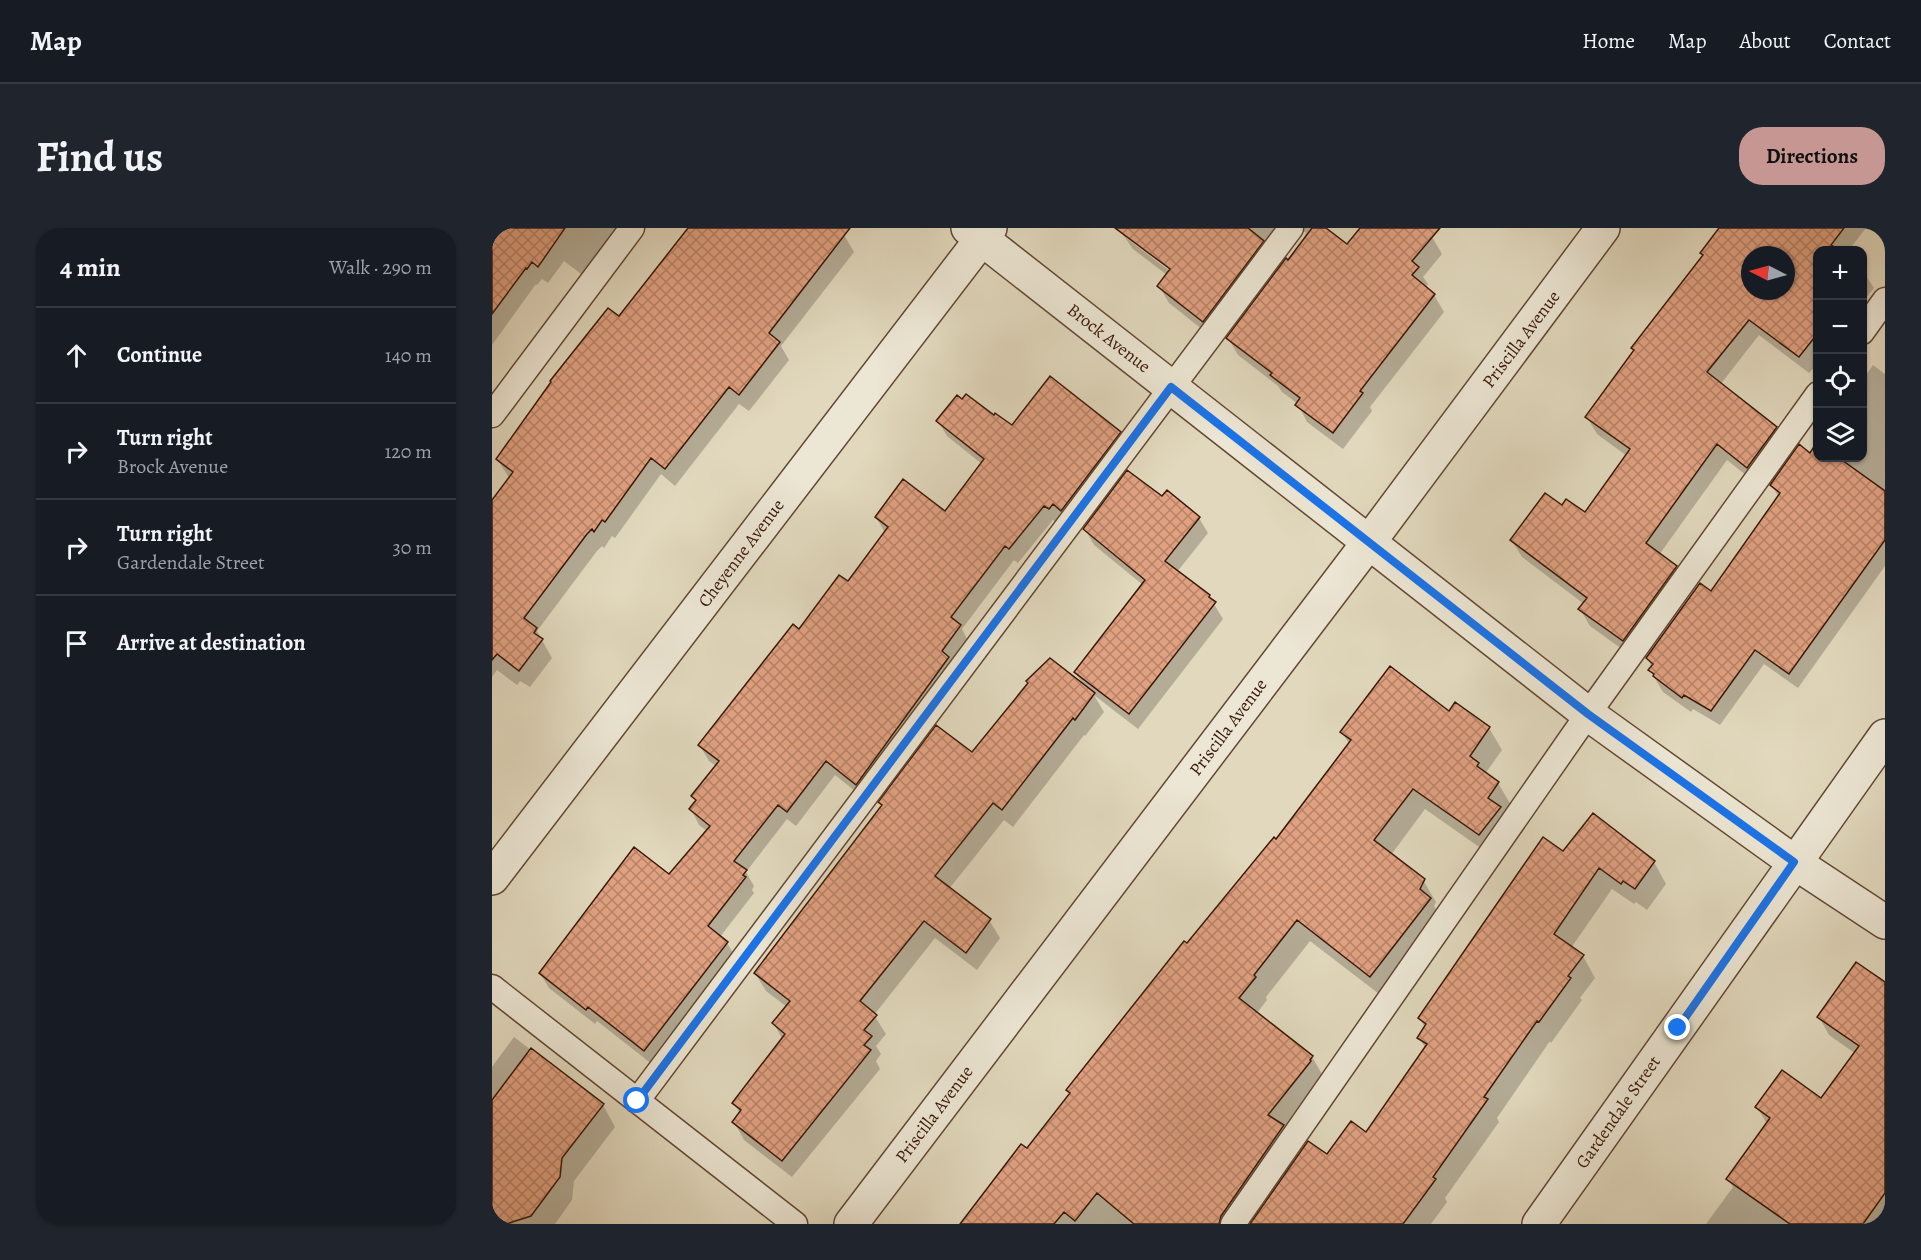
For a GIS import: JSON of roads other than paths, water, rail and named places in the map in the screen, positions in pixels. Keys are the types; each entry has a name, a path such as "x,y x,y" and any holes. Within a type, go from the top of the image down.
{"street":[{"name":"Priscilla Avenue","path":"851,1224 1369,542 1603,228"},
{"name":"Brock Avenue","path":"980,232 1171,387 1588,714 1794,862 1885,922"},
{"name":"Cheyenne Avenue","path":"492,878 980,232"},
{"name":"Gardendale Street","path":"1539,1224 1885,736"}],"lane":[{"path":"492,415 632,228"},
{"path":"637,1101 1291,228"},
{"path":"1867,326 1885,300"},
{"path":"1233,1224 1588,714 1813,401"},
{"path":"492,987 795,1224"}]}
